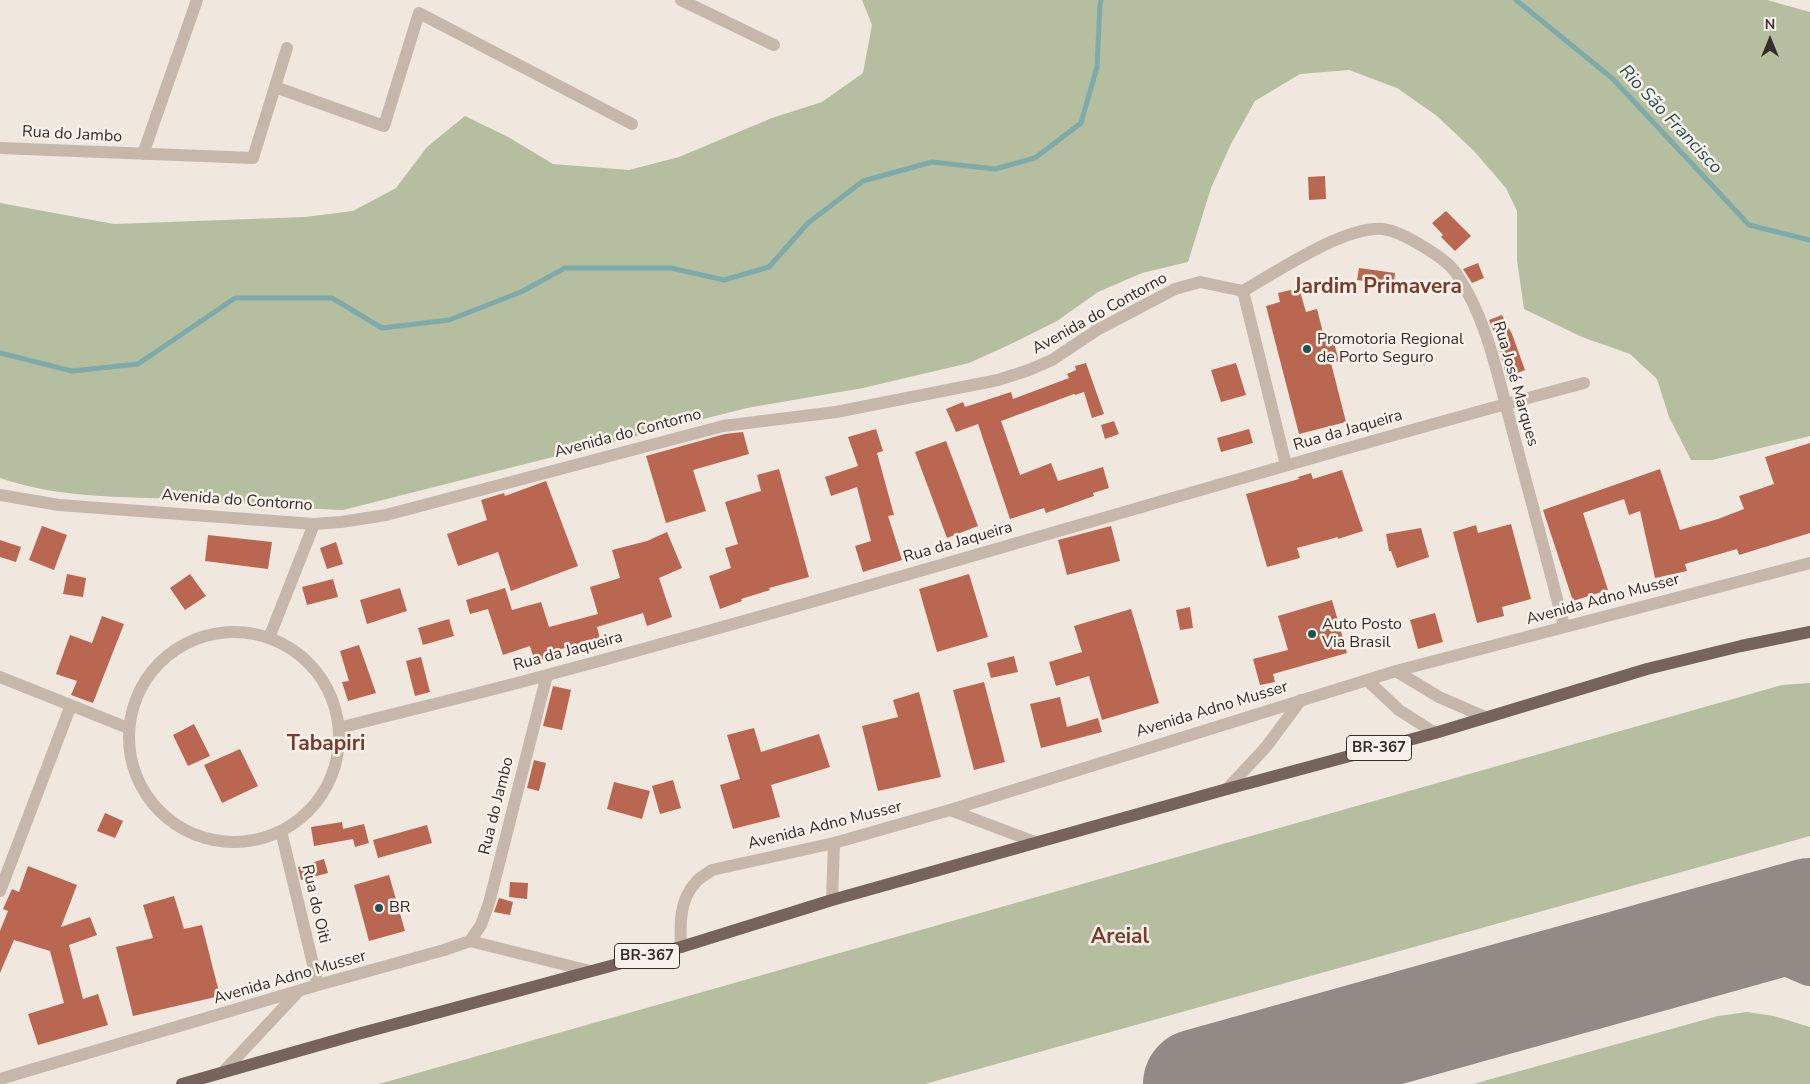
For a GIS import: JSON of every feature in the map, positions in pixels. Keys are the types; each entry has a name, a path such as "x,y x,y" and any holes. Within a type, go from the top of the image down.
{"main road":[{"name":"BR-367","path":"182,1084 681,947 832,900 1035,842 1435,733 1648,670 1740,646 1810,632"}],"street":[{"path":"143,154 197,0"},
{"path":"681,0 774,45"},
{"path":"287,48 275,87 384,126 420,13 632,124"},
{"name":"Rua do Jambo","path":"0,148 253,158 275,87"},
{"name":"Rua José Marques","path":"1243,291 1346,235 1360,230 1383,229 1403,235 1429,250 1455,272 1488,338 1564,626"},
{"name":"Avenida do Contorno","path":"0,495 58,505 314,524 341,522 394,512 723,426 836,412 998,380 1052,360 1103,326 1175,290 1200,282 1243,291"},
{"path":"1243,291 1286,465"},
{"name":"Rua da Jaqueira","path":"339,728 547,675 979,554 1286,465 1584,383"},
{"path":"269,638 314,524"},
{"name":"Avenida Adno Musser","path":"681,947 680,920 684,900 696,882 712,870 834,843 950,810 1396,670 1810,563"},
{"path":"238,632 269,638 296,652 318,672 332,699 339,728 337,759 326,788 307,813 281,831 245,841 236,841 208,839 174,824 148,798 132,765 128,728 136,697 148,676 176,648 206,635 238,632"},
{"path":"1396,670 1439,696 1485,717"},
{"name":"Rua do Jambo","path":"470,941 481,925 489,903 547,675"},
{"path":"0,676 128,728"},
{"path":"1367,680 1399,710 1435,733"},
{"path":"1227,789 1266,747 1301,700"},
{"path":"0,891 71,705"},
{"path":"950,810 1035,842"},
{"name":"Rua do Oiti","path":"281,831 318,985"},
{"path":"832,900 834,843"},
{"path":"470,941 590,971"},
{"name":"Avenida Adno Musser","path":"0,1079 318,985 435,953 470,941"},
{"path":"224,1072 298,992"}],"green space":[{"path":"862,0 1767,0 1810,12 1810,436 1712,460 1691,460 1669,417 1657,379 1630,354 1582,337 1524,309 1517,260 1517,211 1506,188 1474,151 1437,116 1397,88 1349,70 1300,74 1255,101 1231,144 1211,188 1188,262 1142,273 1098,292 1057,321 969,363 863,388 747,408 343,510 72,494 24,485 0,478 0,203 114,224 305,217 353,211 396,188 427,147 465,116 510,138 553,164 629,170 679,157 772,118 822,102 863,73 872,25"},
{"path":"1810,683 1810,836 925,1084 379,1084 1782,685"},
{"path":"1747,1012 1774,1016 1810,1027 1810,1084 1473,1084 1718,1016"}],"building":[{"path":"1325,176 1326,199 1309,200 1308,177"},
{"path":"1446,211 1471,236 1455,251 1441,237 1443,235 1432,223"},
{"path":"1478,263 1484,278 1472,283 1463,269"},
{"path":"1359,268 1395,273 1394,285 1357,280"},
{"name":"Promotoria Regional de Porto Seguro","path":"1299,288 1306,312 1317,309 1324,337 1332,336 1339,361 1331,363 1346,422 1299,434 1266,306 1280,302 1278,293"},
{"path":"1502,315 1512,334 1525,370 1507,377 1497,339 1489,320"},
{"path":"1086,363 1104,414 1092,418 1084,392 1001,421 1020,475 1051,463 1058,481 1103,467 1109,488 1093,493 1094,496 1046,513 1044,508 1010,519 978,424 956,432 946,409 963,402 965,407 1011,392 1013,399 1069,378 1067,374 1076,370 1075,366"},
{"path":"1236,363 1246,395 1221,402 1211,370"},
{"path":"1114,421 1119,434 1105,439 1101,425"},
{"path":"876,429 883,451 877,453 894,515 888,516 902,560 863,572 855,546 871,541 857,487 831,496 825,477 858,466 848,437"},
{"path":"1249,429 1253,443 1221,452 1217,438"},
{"path":"743,432 749,454 693,470 706,511 666,523 646,456 725,434"},
{"path":"946,441 978,526 947,538 915,452"},
{"path":"1810,443 1810,533 1739,555 1737,549 1685,564 1687,571 1655,578 1640,511 1629,515 1624,499 1583,513 1608,590 1573,601 1543,510 1660,469 1680,530 1744,509 1739,496 1774,484 1765,457"},
{"path":"779,469 809,577 769,588 770,590 741,599 742,601 720,609 709,576 731,568 725,548 738,544 725,502 761,491 757,475"},
{"path":"1342,470 1363,531 1338,539 1338,537 1297,548 1300,558 1267,567 1246,494 1299,479 1298,477 1311,473 1313,479"},
{"path":"546,481 578,566 511,591 498,552 458,566 447,534 487,520 481,500 504,493 505,496"},
{"path":"1511,524 1531,599 1502,607 1504,616 1477,623 1453,532 1476,525 1478,533"},
{"path":"42,526 67,535 54,570 29,560"},
{"path":"1111,526 1120,561 1067,575 1058,540"},
{"path":"1421,528 1429,557 1397,568 1391,551 1389,551 1386,534"},
{"path":"667,532 682,568 659,578 672,617 647,626 643,613 597,627 600,639 557,650 558,655 535,662 530,646 503,655 488,609 470,614 466,600 505,588 512,610 541,602 549,627 598,614 590,587 620,578 612,550 647,541"},
{"path":"208,535 272,542 268,569 205,561"},
{"path":"0,540 21,547 16,562 0,557"},
{"path":"336,542 343,564 327,569 320,548"},
{"path":"67,574 86,578 83,597 63,594"},
{"path":"190,574 206,596 185,610 170,588"},
{"path":"969,574 988,637 937,652 919,589"},
{"path":"333,579 338,597 307,605 302,587"},
{"path":"400,588 407,611 367,624 360,600"},
{"name":"Auto Posto Via Brasil","path":"1332,600 1347,653 1273,674 1275,682 1260,685 1253,659 1288,650 1278,616"},
{"path":"1190,607 1193,628 1180,630 1176,610"},
{"path":"1131,609 1159,703 1102,720 1089,676 1056,686 1049,662 1082,652 1074,626"},
{"path":"1435,613 1443,642 1418,649 1410,620"},
{"path":"102,616 124,624 93,703 71,695 77,681 56,674 70,635 92,643"},
{"path":"449,619 454,636 423,645 418,628"},
{"path":"359,645 376,693 348,701 342,682 349,681 340,651"},
{"path":"1014,656 1018,672 991,678 987,663"},
{"path":"421,657 430,692 415,696 406,661"},
{"path":"984,682 1005,762 974,770 953,690"},
{"path":"553,686 571,690 562,730 543,726"},
{"path":"919,692 941,777 878,791 862,726 898,717 893,700"},
{"path":"1060,697 1067,727 1098,718 1102,732 1041,748 1030,704"},
{"path":"194,724 210,756 188,766 173,735"},
{"path":"754,728 761,752 819,734 830,767 771,785 780,817 733,829 720,785 740,779 727,735"},
{"path":"240,749 258,786 222,803 204,765"},
{"path":"534,760 546,763 539,791 527,788"},
{"path":"673,780 681,808 660,814 652,786"},
{"path":"614,782 650,791 642,819 607,809"},
{"path":"105,813 123,821 115,838 97,831"},
{"path":"342,822 343,829 364,824 369,843 355,847 353,839 314,846 311,827"},
{"path":"427,825 432,843 378,858 373,840"},
{"path":"324,859 328,873 301,880 298,867"},
{"path":"28,866 77,885 61,927 90,917 97,935 69,945 83,999 98,994 108,1025 38,1045 28,1014 64,1003 50,951 14,940 0,973 0,931 8,911 3,909 12,889 19,892"},
{"name":"BR","path":"389,875 405,931 369,941 354,885"},
{"path":"510,882 528,883 527,899 509,897"},
{"path":"174,896 184,929 202,925 220,996 133,1016 116,947 153,938 143,905"},
{"path":"499,898 513,902 510,915 494,912"}],"waterway":[{"path":"0,353 72,371 138,364 235,298 332,298 382,328 449,320 521,292 565,268 671,268 724,280 769,267 808,223 863,181 932,162 995,169 1035,158 1081,123 1097,67 1101,0"},
{"name":"Rio São Francisco","path":"1516,0 1612,78 1749,225 1810,240"}],"taxiway":[{"path":"1719,939 1743,941 1766,946 1810,964"}],"runway":[{"path":"1198,1084 1810,913"}],"place":[{"name":"Promotoria Regional de Porto Seguro","path":"1307,349"},
{"name":"Auto Posto Via Brasil","path":"1312,634"},
{"name":"BR","path":"379,908"}],"district":[{"name":"Jardim Primavera","path":"1378,288"},
{"name":"Tabapiri","path":"326,745"},
{"name":"Areial","path":"1120,938"}]}
